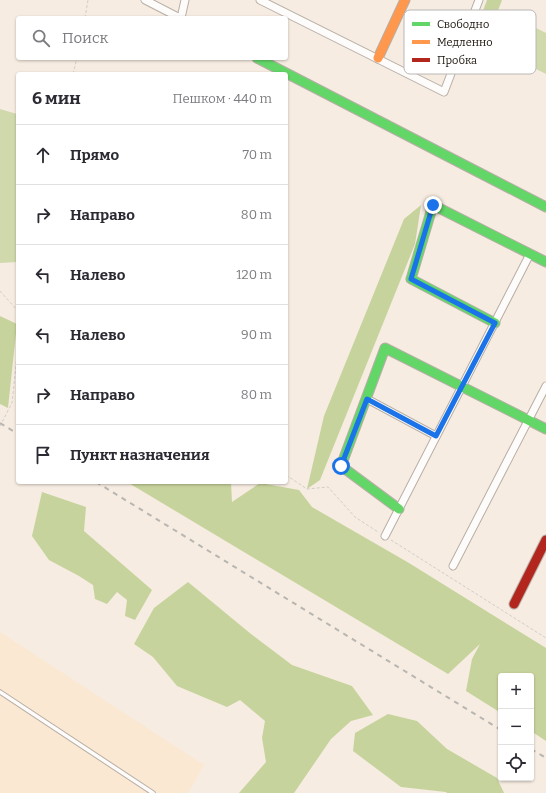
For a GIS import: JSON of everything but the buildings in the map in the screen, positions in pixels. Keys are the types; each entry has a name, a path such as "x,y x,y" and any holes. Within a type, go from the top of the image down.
{"street":[{"path":"145,0 176,16"},
{"path":"181,16 185,0"},
{"path":"260,0 404,71"},
{"path":"378,58 404,0"},
{"path":"475,10 479,0"},
{"path":"261,60 284,72"},
{"path":"288,74 546,207"},
{"path":"409,74 444,92 451,74"},
{"path":"495,323 411,279 433,205 546,262"},
{"path":"385,536 530,254"},
{"path":"399,509 341,466 385,348 546,429"},
{"path":"454,566 546,386"},
{"path":"367,399 436,436"},
{"path":"514,604 546,540"}],"lane":[{"path":"0,692 154,793"}],"path":[{"path":"85,16 88,0"},
{"path":"74,72 76,60"},
{"path":"0,291 16,309"},
{"path":"0,426 12,403 16,365"},
{"path":"288,476 307,489 328,487 355,517 546,638"}],"shaded area":[{"path":"0,632 204,765 188,793 0,793"}],"green space":[{"path":"487,0 502,0 498,10 483,10"},
{"path":"536,28 546,33 546,74 536,69"},
{"path":"0,109 16,114 16,262 0,263"},
{"path":"421,205 415,244 320,480 307,489 324,416 404,219"},
{"path":"0,316 16,324 16,333 8,408 0,404"},
{"path":"130,484 231,484 232,502 259,484 299,490 312,507 409,563 546,648 546,741 534,733 534,673 498,673 498,711 466,691 472,659 480,644 448,674"},
{"path":"42,492 86,507 84,531 152,590 135,620 125,616 127,600 117,592 107,604 95,599 93,585 49,560 32,536"},
{"path":"188,582 251,634 292,665 352,686 373,715 351,721 331,739 294,793 239,793 266,762 262,738 265,721 240,700 227,707 177,686 153,657 134,644 154,608"},
{"path":"388,714 417,721 447,749 497,778 504,793 447,793 401,787 353,751 355,733"}],"railway":[{"path":"0,423 16,433"},
{"path":"99,484 498,728"},
{"path":"534,751 546,758"}],"traffic: fast":[{"path":"261,60 284,72"},
{"path":"288,74 546,207"},
{"path":"495,323 411,279 433,205 546,262"},
{"path":"399,509 341,466 385,348 546,429"}],"traffic: slow":[{"path":"378,58 405,0"}],"traffic: jam":[{"path":"514,604 546,540"}],"route":[{"path":"341,466 367,399 436,436 495,323 411,279 433,205"}]}
